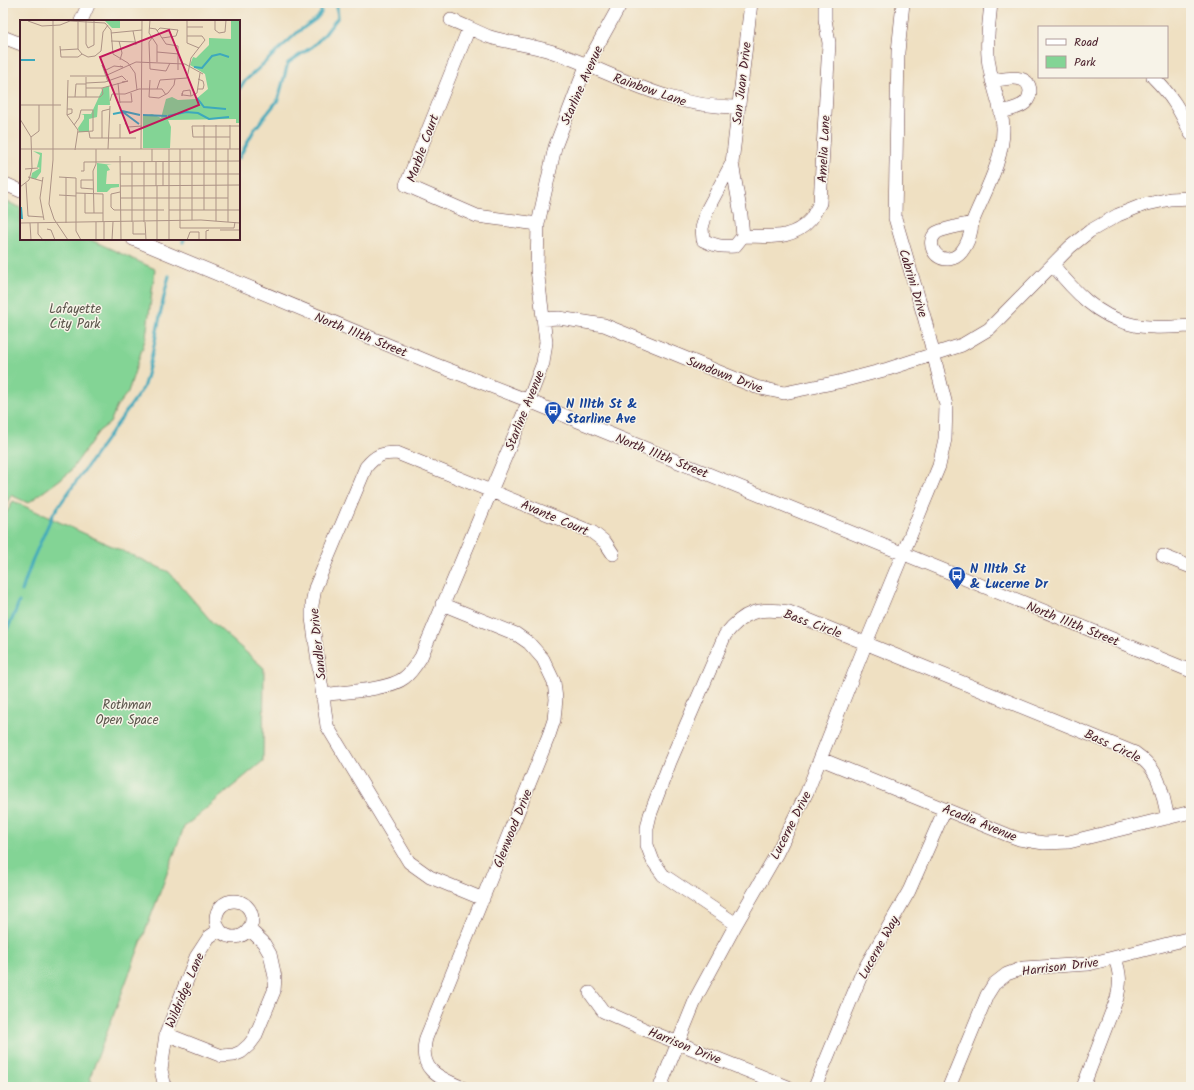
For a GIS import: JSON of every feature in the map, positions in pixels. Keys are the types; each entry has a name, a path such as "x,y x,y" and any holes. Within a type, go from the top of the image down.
{"street":[{"path":"81,20 89,3"},
{"name":"Starline Avenue","path":"322,695 388,686 403,679 415,668 421,657 442,604 529,401 543,363 546,342 537,269 538,224 555,147 586,66 621,3"},
{"name":"San Juan Drive","path":"732,163 707,210 702,228 703,240 713,246 735,246 743,236 732,163 751,3"},
{"name":"Amelia Lane","path":"743,236 783,236 798,230 811,219 820,202 829,43 825,19 825,3"},
{"name":"Cabrini Drive","path":"903,3 898,52 895,218 934,354 946,405 946,439 939,466 903,554"},
{"path":"972,223 998,159 1002,134 1001,112 988,62 991,3"},
{"name":"Rainbow Lane","path":"451,20 490,37 552,52 641,88 672,98 693,104 718,107 739,107"},
{"name":"Marble Court","path":"469,28 406,185 477,216 538,224"},
{"path":"3,37 20,44"},
{"path":"992,81 1014,78 1026,81 1029,86 1029,96 1027,101 1021,106 1001,112"},
{"path":"1154,78 1166,90 1179,108 1191,134"},
{"path":"3,183 20,190"},
{"name":"Sundown Drive","path":"543,319 559,318 604,325 756,387 784,393 845,381 888,370 962,345 989,329 1070,247 1090,231 1118,215 1143,205 1170,199 1191,198"},
{"name":"North 111th Street","path":"134,240 434,364 529,401 1191,671"},
{"path":"1052,265 1074,290 1102,312 1113,318 1130,324 1145,326 1191,326"},
{"name":"Sandler Drive","path":"483,899 430,877 410,862 327,726 313,628 312,605 315,588 366,467 374,458 385,453 398,453 490,491"},
{"name":"Avante Court","path":"490,491 592,532 605,542 613,554"},
{"name":"Lucerne Drive","path":"660,1087 677,1042 697,996 777,853 807,792 866,642 903,554"},
{"path":"1163,556 1191,567"},
{"name":"Glenwood Drive","path":"442,604 516,634 529,643 543,659 554,682 556,699 554,720 429,1030 424,1046 425,1060 431,1071 441,1078 461,1087"},
{"name":"Bass Circle","path":"736,924 663,875 653,861 647,845 647,828 650,815 670,762 725,635 733,625 744,616 757,611 771,609 789,612 866,642 1135,753 1146,760 1154,770 1160,782 1168,818"},
{"name":"Acadia Avenue","path":"821,759 1008,835 1019,839 1044,843 1069,842 1191,812"},
{"name":"Lucerne Way","path":"815,1087 862,973 909,891 945,809"},
{"path":"229,901 238,901 245,905 250,912 252,921 249,929 242,935 234,937 226,935 219,930 216,922 216,913 221,905 229,901"},
{"name":"Wildridge Lane","path":"166,1034 222,1056 234,1055 241,1052 249,1045 274,991 275,977 270,954 263,942 249,929"},
{"name":"Wildridge Lane","path":"165,1087 161,1070 166,1034 196,957 209,937 219,930"},
{"name":"Harrison Drive","path":"949,1087 987,995 994,984 1007,974 1023,968 1089,964 1191,938"},
{"path":"1083,1087 1118,998 1120,973 1115,958"},
{"name":"Harrison Drive","path":"590,993 603,1011 788,1087"}],"green space":[{"name":"Lafayette City Park","path":"3,200 20,208 20,240 91,240 155,269 146,337 128,392 117,406 110,423 99,431 69,473 28,503 11,495 3,511"},
{"name":"Rothman Open Space","path":"13,501 169,572 212,622 264,668 263,761 184,827 90,1077 93,1087 3,1087 3,519"}],"waterway":[{"path":"240,88 245,81 299,31 316,19 321,13 321,5 329,3"},
{"path":"240,156 254,130 278,100 288,63 313,46 325,34 338,17 338,3"},
{"path":"22,591 32,561 53,514 143,388 151,361 169,276"},
{"path":"3,638 19,602"}],"place":[{"name":"N 111th St & Starline Ave","path":"553,425"},
{"name":"N 111th St & Lucerne Dr","path":"957,590"}]}
